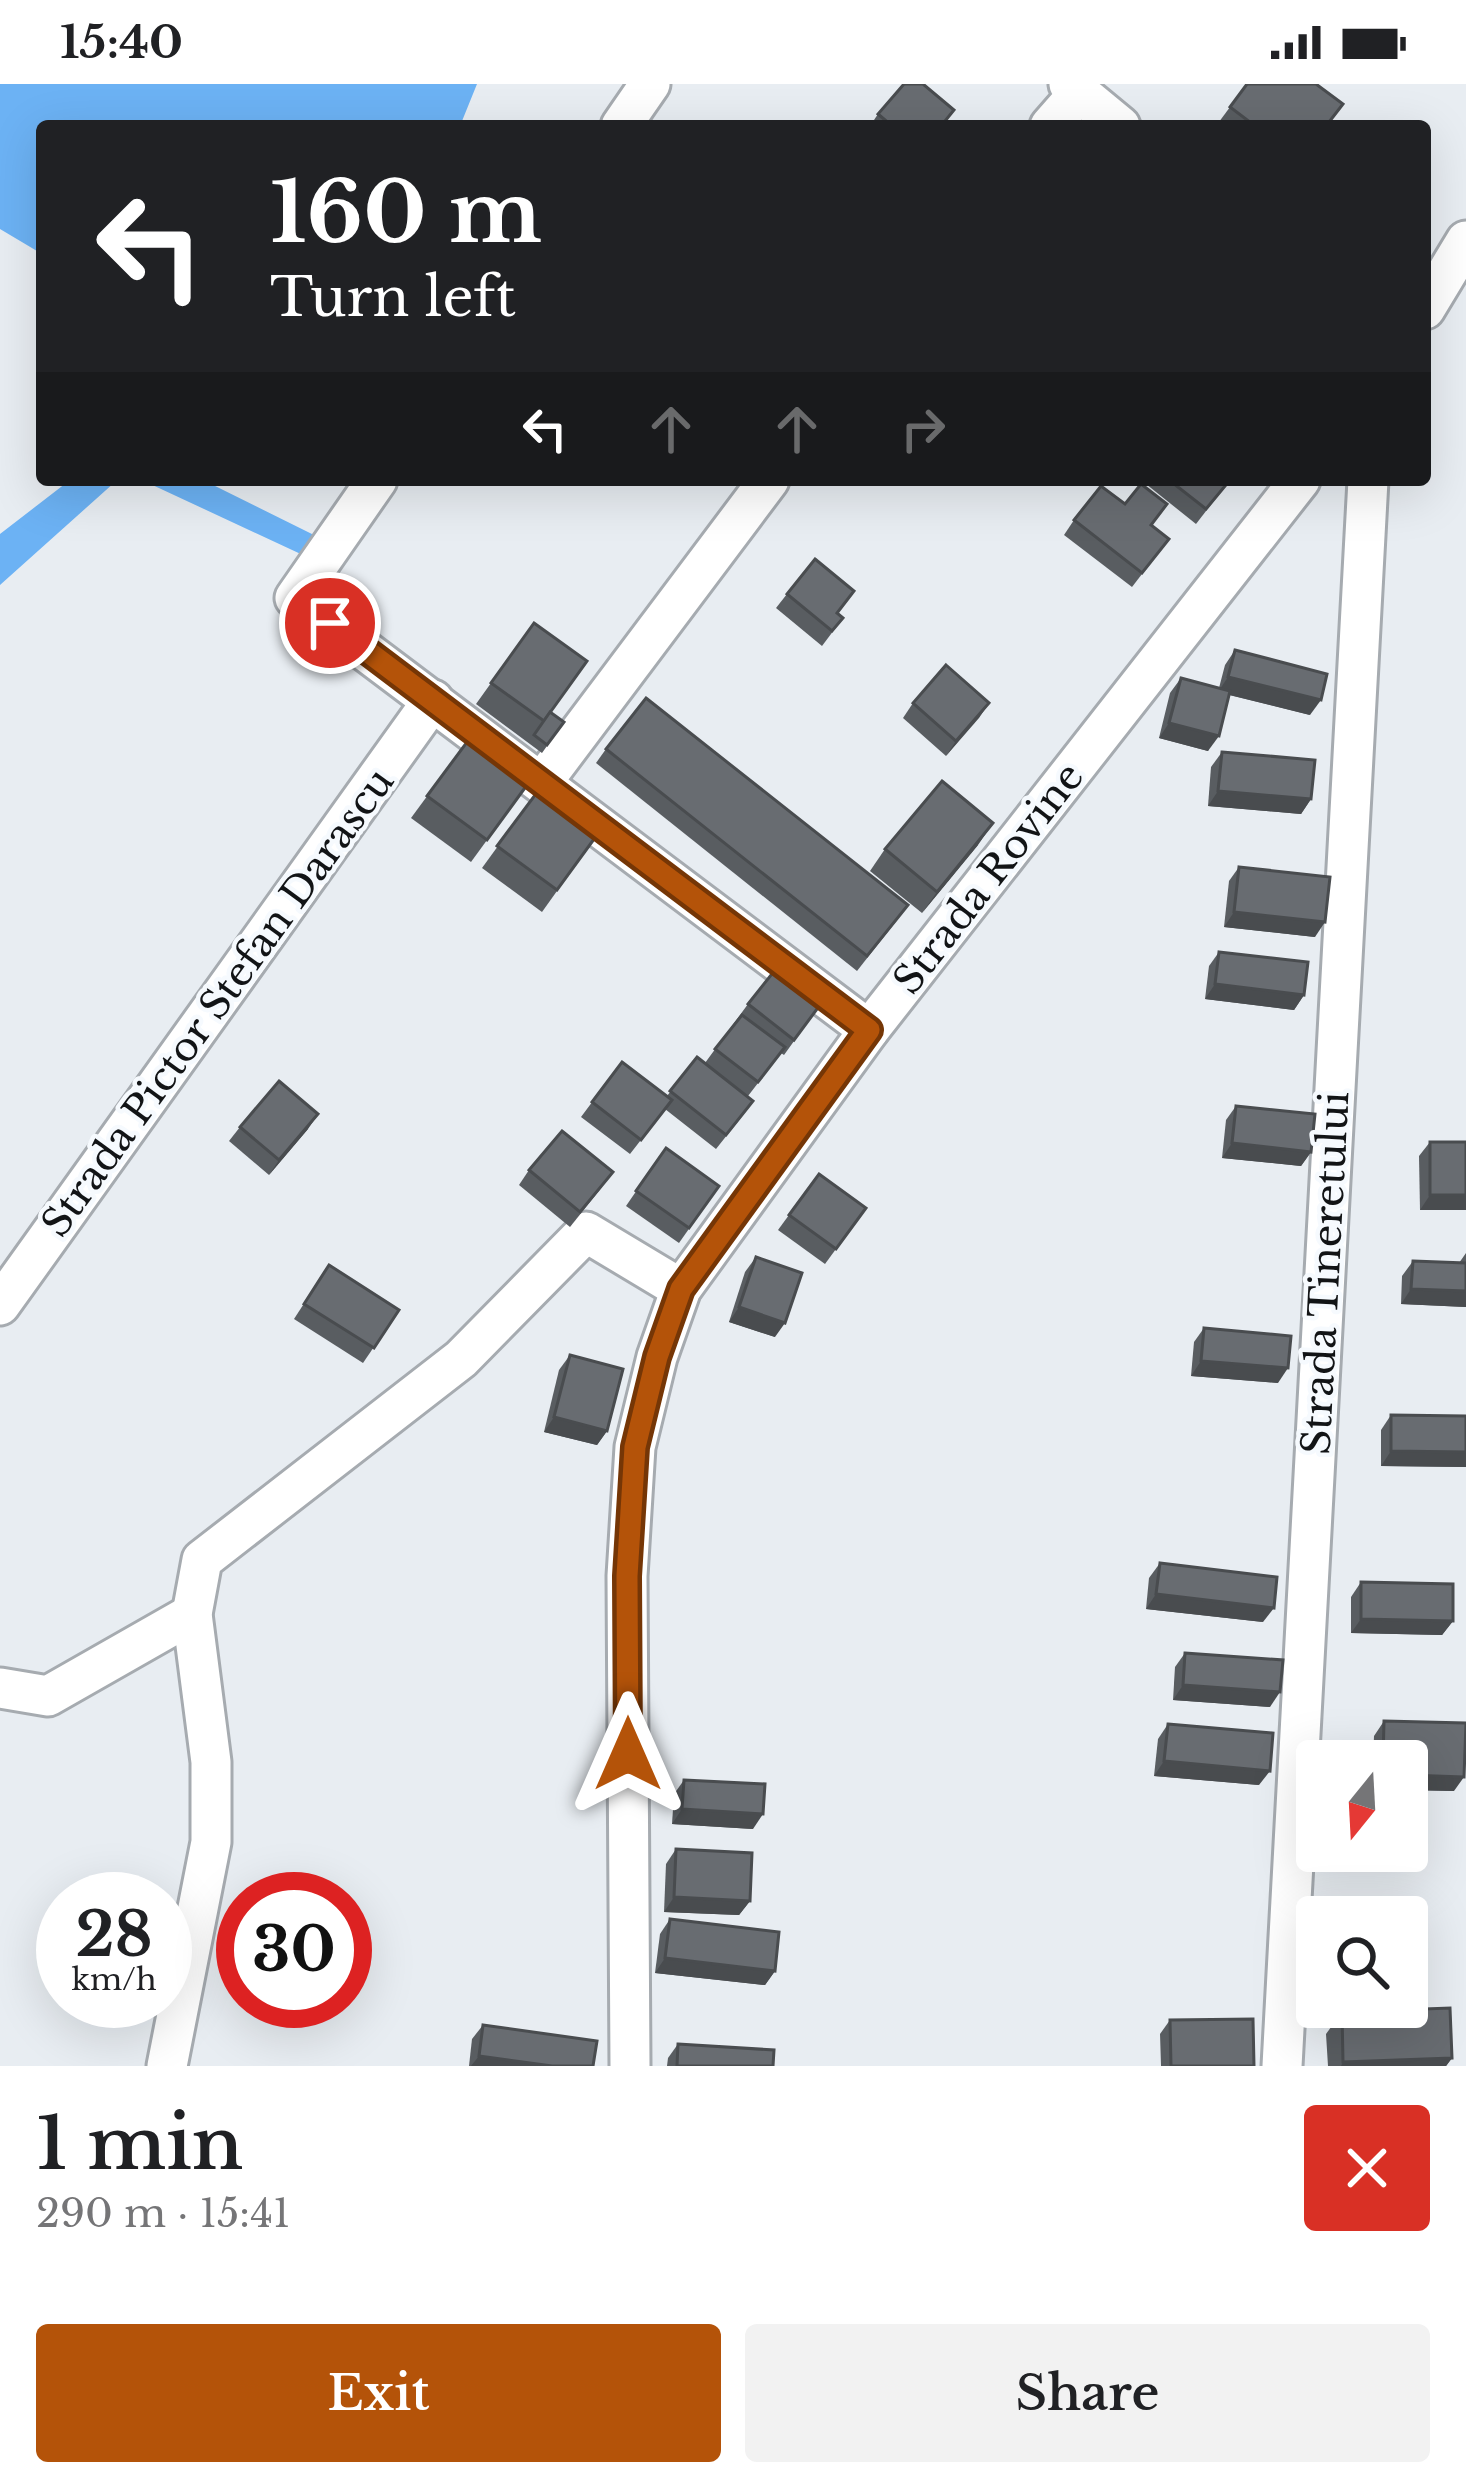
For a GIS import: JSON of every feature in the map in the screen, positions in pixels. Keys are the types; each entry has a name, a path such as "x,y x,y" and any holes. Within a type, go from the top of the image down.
{"street":[{"path":"625,120 650,84"},
{"path":"1054,120 1074,88 1113,120"},
{"path":"1431,299 1466,241"},
{"path":"373,486 295,598 869,1030"},
{"path":"543,781 765,486"},
{"name":"Strada Rovine","path":"630,2066 627,1576 633,1468 657,1357 681,1289 869,1030 1295,486"},
{"name":"Strada Tineretului","path":"1282,2066 1368,486"},
{"name":"Strada Pictor Stefan Darascu","path":"0,1305 434,700"},
{"path":"167,2066 211,1842 211,1762 192,1614 202,1560 461,1359 586,1232 681,1289"},
{"path":"0,1688 48,1696 192,1614"}],"water":[{"path":"0,84 477,84 462,120 36,120 36,250 0,229"},
{"path":"62,486 111,486 0,585 0,534"},
{"path":"155,486 215,486 318,537 305,556"}],"building":[{"path":"904,84 923,84 954,110 946,120 885,120 878,114"},
{"path":"1247,84 1316,84 1343,104 1331,120 1247,120 1230,107"},
{"path":"1101,486 1125,504 1144,486 1167,504 1151,525 1169,539 1142,573 1074,520"},
{"path":"1177,486 1225,486 1206,509"},
{"path":"815,559 854,591 837,613 843,618 832,631 787,594"},
{"path":"534,623 587,661 544,721 491,683"},
{"path":"1235,650 1327,674 1321,700 1228,677"},
{"path":"946,665 989,703 956,741 913,703"},
{"path":"1181,678 1230,691 1219,736 1169,723"},
{"path":"646,698 908,905 867,956 606,749"},
{"path":"550,712 564,722 547,745 534,735"},
{"path":"467,742 527,785 487,840 427,796"},
{"path":"1222,752 1315,760 1311,799 1218,791"},
{"path":"942,781 993,823 937,892 885,849"},
{"path":"538,791 597,835 557,890 497,846"},
{"path":"1239,867 1330,877 1325,922 1234,912"},
{"path":"1219,952 1308,962 1304,995 1215,984"},
{"path":"775,970 820,1005 794,1040 748,1004"},
{"path":"742,1015 785,1047 758,1082 715,1049"},
{"path":"697,1057 753,1101 726,1135 670,1091"},
{"path":"622,1062 672,1100 641,1140 592,1102"},
{"path":"279,1081 318,1114 279,1160 240,1127"},
{"path":"1236,1106 1315,1114 1311,1152 1232,1143"},
{"path":"562,1131 613,1172 580,1212 529,1170"},
{"path":"1430,1142 1466,1142 1466,1195 1430,1195"},
{"path":"666,1148 719,1186 689,1228 636,1191"},
{"path":"819,1174 866,1208 836,1249 789,1215"},
{"path":"756,1257 802,1273 785,1323 739,1307"},
{"path":"1413,1261 1466,1263 1466,1291 1411,1289"},
{"path":"329,1265 399,1310 374,1348 304,1304"},
{"path":"1204,1328 1291,1336 1288,1368 1201,1361"},
{"path":"570,1355 623,1369 607,1431 554,1417"},
{"path":"1391,1415 1466,1416 1466,1452 1391,1451"},
{"path":"1160,1563 1277,1577 1274,1608 1156,1594"},
{"path":"1361,1582 1453,1584 1453,1621 1361,1619"},
{"path":"1185,1653 1283,1660 1280,1692 1183,1685"},
{"path":"1384,1721 1466,1723 1464,1777 1428,1776 1428,1740 1384,1740"},
{"path":"1168,1724 1273,1733 1270,1771 1164,1761"},
{"path":"684,1780 765,1784 763,1814 682,1809"},
{"path":"676,1849 752,1853 750,1901 674,1897"},
{"path":"670,1919 779,1932 775,1971 665,1958"},
{"path":"1450,2008 1452,2058 1343,2062 1342,2028 1428,2028 1428,2009"},
{"path":"1253,2019 1254,2066 1171,2066 1170,2020"},
{"path":"483,2025 597,2041 593,2066 479,2056"},
{"path":"678,2044 774,2050 773,2066 677,2066"}],"route":[{"path":"330,623 869,1030 681,1289 657,1357 635,1447 627,1576 628,1754"}]}
